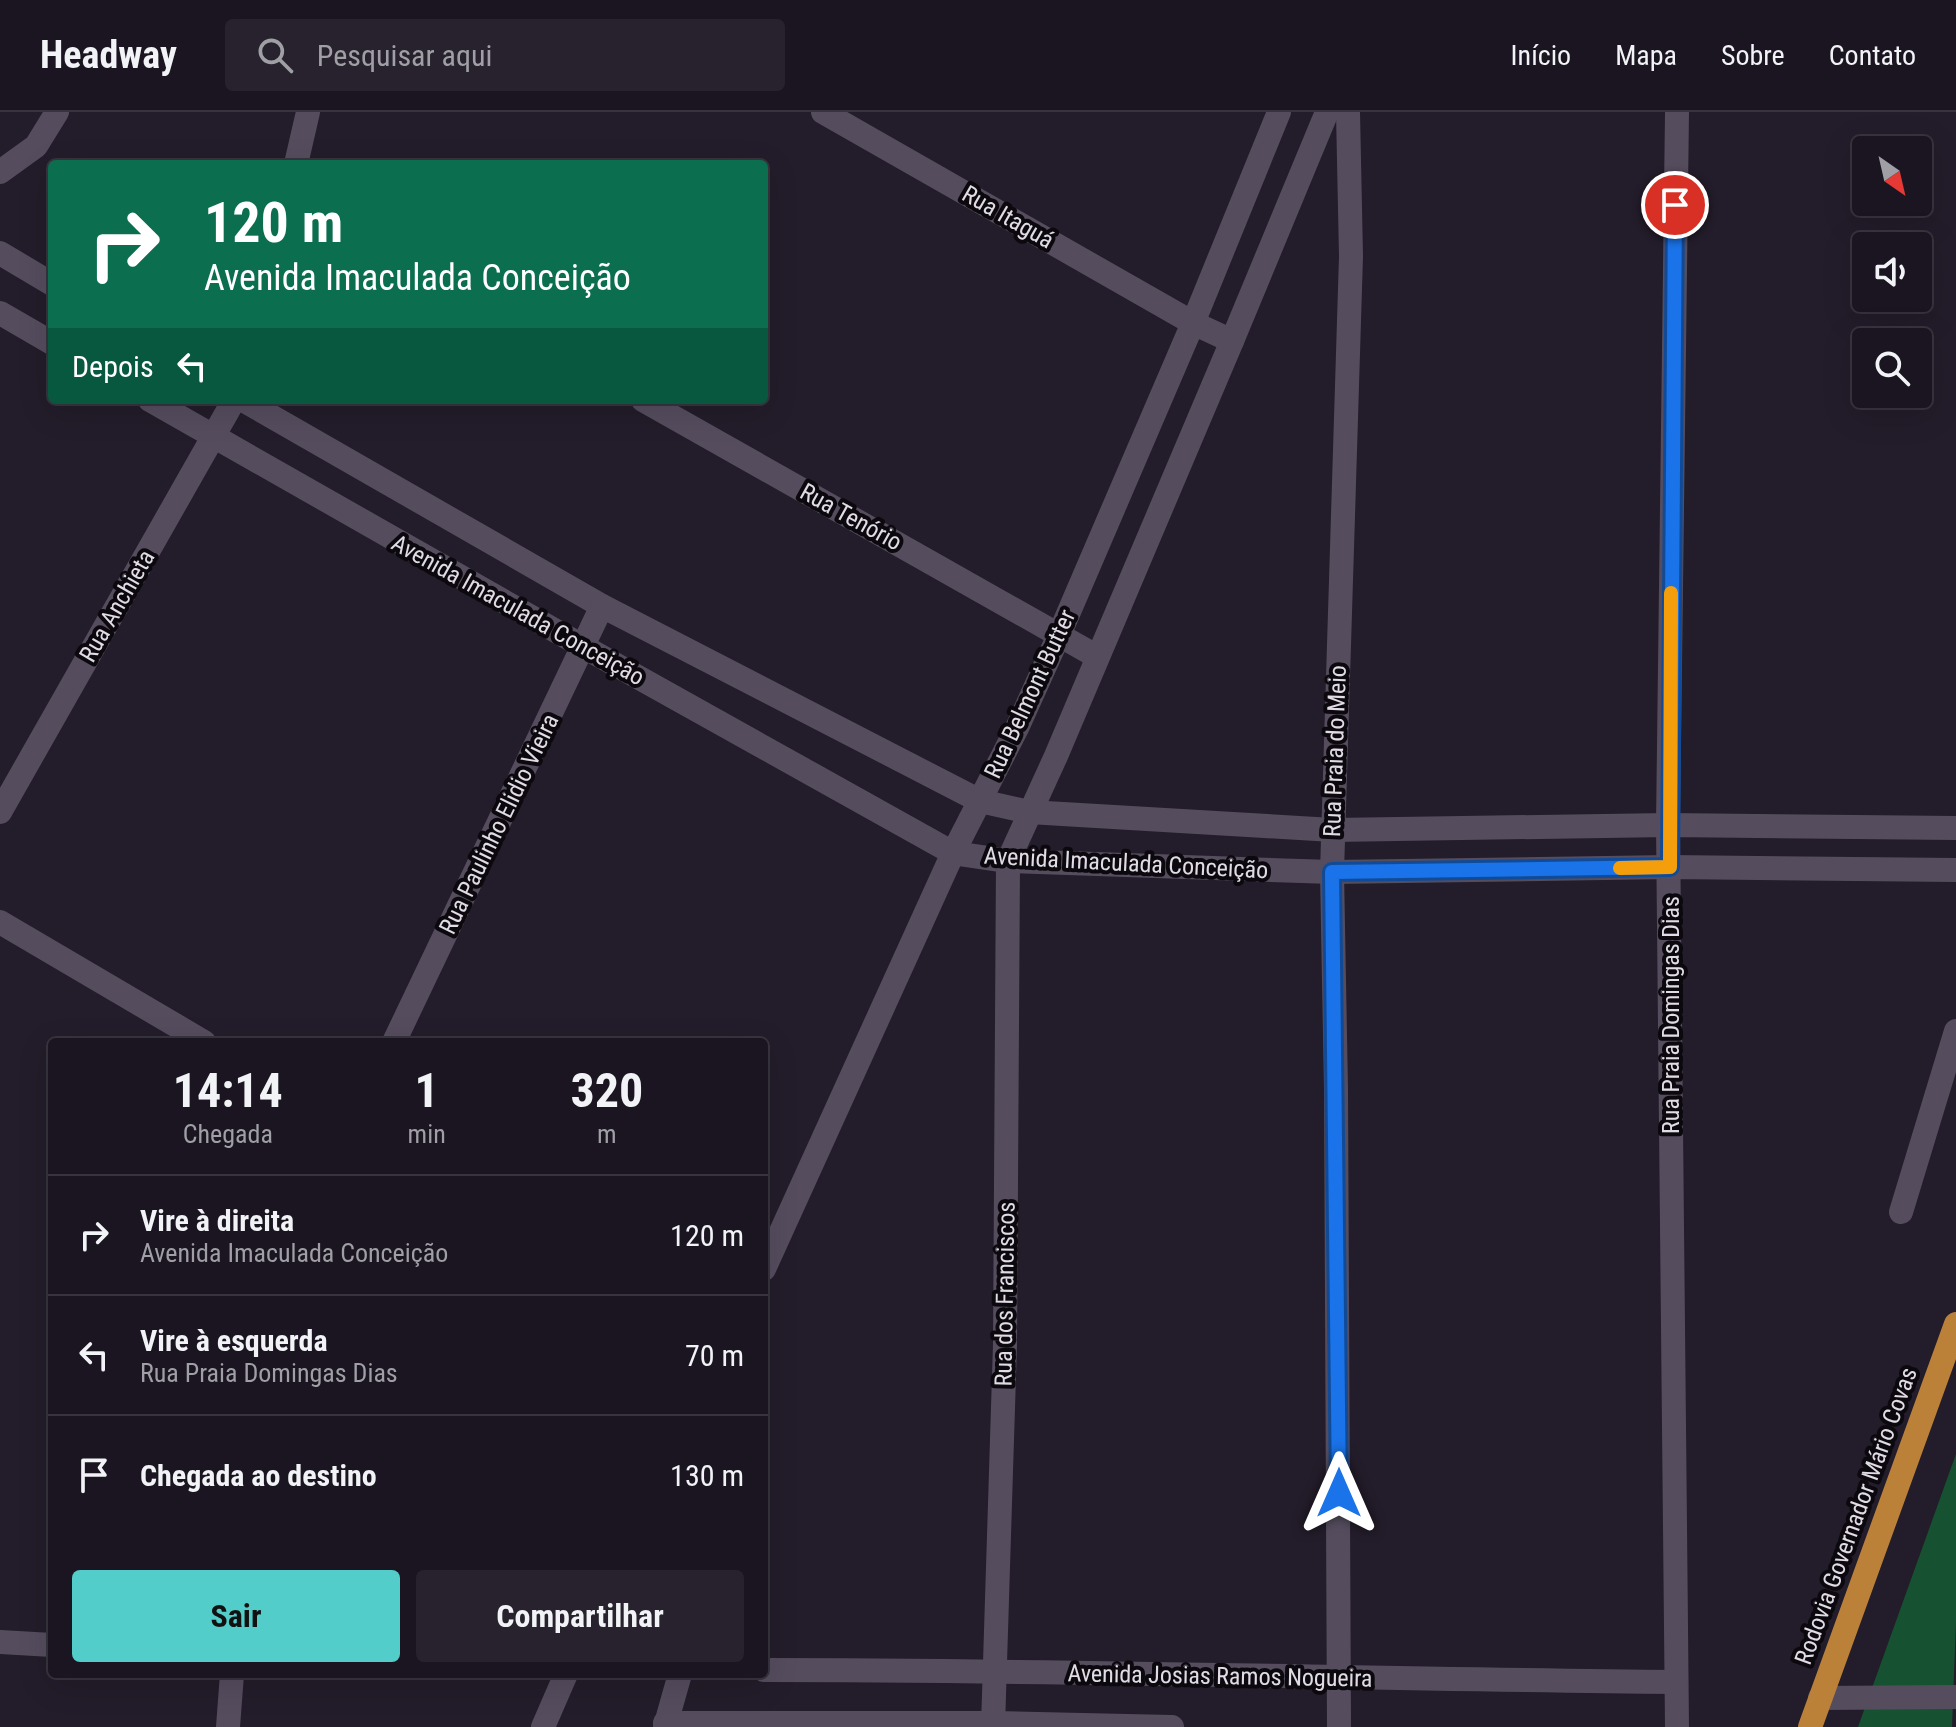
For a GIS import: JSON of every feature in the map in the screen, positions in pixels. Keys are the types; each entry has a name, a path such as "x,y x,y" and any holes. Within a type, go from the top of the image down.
{"highway":[{"name":"Rodovia Governador Mário Covas","path":"1810,1727 1956,1324"}],"street":[{"path":"0,172 36,146 57,112"},
{"path":"297,160 308,112"},
{"name":"Rua Itaguá","path":"823,112 1193,323 1232,341"},
{"name":"Rua Belmont Butter","path":"768,1260 953,853 1017,728 1059,635 1193,323 1279,112"},
{"name":"Rua Belmont Butter","path":"1008,861 1056,756 1327,112"},
{"name":"Rua Praia do Meio","path":"1339,1727 1332,872 1351,256 1348,112"},
{"name":"Rua Praia Domingas Dias","path":"1677,112 1668,825 1677,1727"},
{"path":"0,253 48,282"},
{"path":"0,313 48,341"},
{"name":"Avenida Imaculada Conceição","path":"157,404 953,853 1008,861 1332,872 1670,867 1956,870"},
{"name":"Rua Anchieta","path":"0,812 232,404"},
{"name":"Avenida Imaculada Conceição","path":"250,404 602,606 980,801 1029,812 1333,830 1668,825 1956,828"},
{"name":"Rua Tenório","path":"650,404 1096,656"},
{"name":"Rua Paulinho Elidio Vieira","path":"396,1038 602,606"},
{"name":"Rua dos Franciscos","path":"993,1725 1005,1344 1008,861"},
{"path":"0,922 197,1038"},
{"path":"1901,1212 1956,1031"},
{"path":"4,1639 48,1644"},
{"name":"Avenida Josias Ramos Nogueira","path":"768,1670 994,1670 1340,1679 1676,1682"},
{"path":"228,1727 232,1678"},
{"path":"543,1727 564,1678"},
{"path":"679,1678 665,1725 1172,1727"},
{"path":"1820,1698 1956,1697"}],"green space":[{"path":"1956,1454 1956,1622 1952,1727 1858,1727"}],"slow traffic":[{"path":"1620,868 1670,867 1671,593"}],"route":[{"path":"1339,1493 1332,872 1670,867 1675,205"}]}
